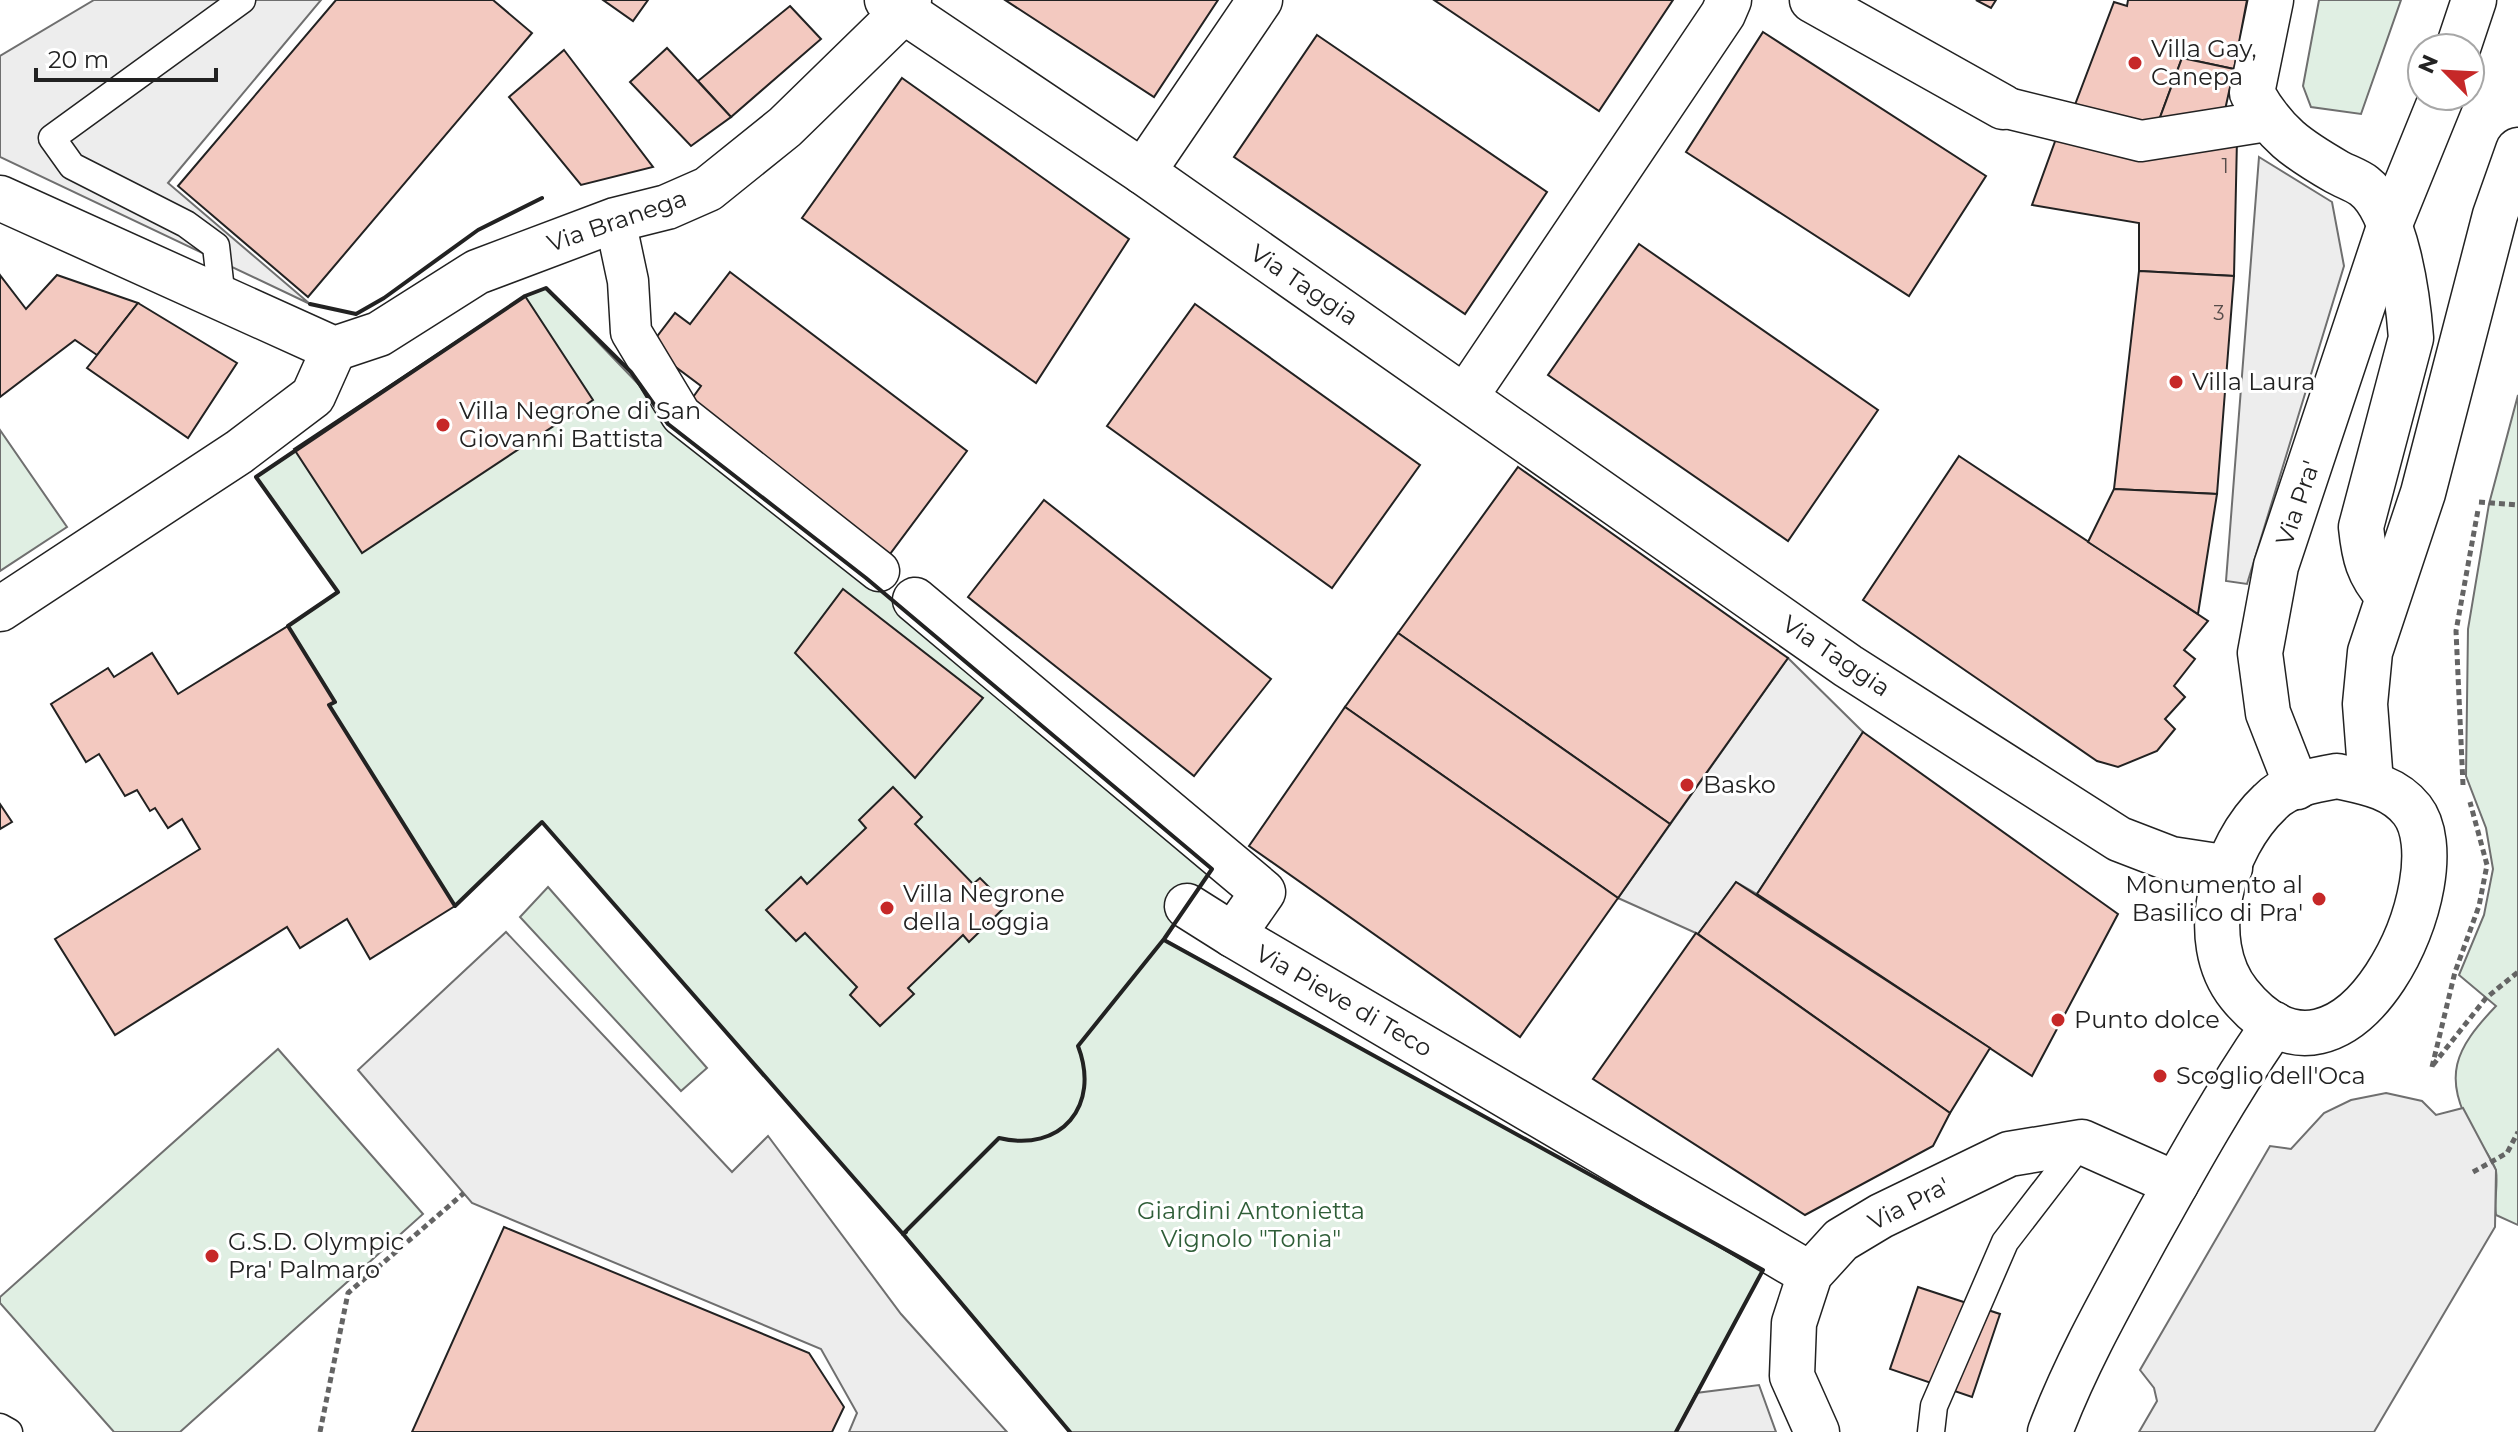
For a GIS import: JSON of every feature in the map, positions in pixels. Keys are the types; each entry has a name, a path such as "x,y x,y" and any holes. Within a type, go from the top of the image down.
{"street":[{"path":"1143,172 1260,0"},
{"path":"1466,396 1723,14 1729,0"},
{"path":"1812,0 2003,107 2141,141 2267,121"},
{"path":"2271,0 2252,93 2267,121 2295,148 2366,187 2389,215 2411,338 2361,527 2364,557 2371,578 2388,596"},
{"path":"2463,32 2474,0"},
{"name":"Via Taggia","path":"900,4 1466,396 1848,666 2119,839 2171,859 2230,868"},
{"name":"Via Branega","path":"334,349 379,334 477,272 615,220 667,207 708,189 785,127 900,4"},
{"name":"Via Pra'","path":"2297,787 2268,713 2260,653 2276,566 2375,275 2389,215 2435,112"},
{"path":"2371,783 2365,704 2369,665 2388,596 2423,493 2495,215 2518,150"},
{"path":"2345,176 2359,196 2375,275"},
{"path":"0,198 334,349 313,396 239,452 0,609"},
{"path":"615,220 628,281 631,332 681,415 879,571"},
{"name":"Via Pieve di Teco","path":"915,600 1263,892 1233,935 1810,1274"},
{"path":"2337,776 2371,783 2394,793 2413,812 2420,827 2425,850 2419,897 2385,978 2349,1020 2328,1029 2292,1032 2274,1024 2245,1001 2227,980 2215,938 2230,868 2249,827 2272,799 2297,787 2337,776"},
{"path":"1187,906 1233,935"},
{"path":"2050,1432 2084,1355 2223,1097 2274,1024"},
{"path":"2082,1142 2176,1184"},
{"name":"Via Pra'","path":"1817,1432 1792,1376 1794,1323 1810,1274 1841,1240 1881,1216 2009,1154 2082,1142"}],"lane":[{"path":"222,299 216,246 186,224 72,166 52,138 242,0"},
{"path":"1931,1432 1934,1406 2005,1242 2082,1142"},
{"path":"0,1427 9,1432"}],"path":[{"path":"2483,487 2456,631 2461,779 2481,833 2487,865 2479,906 2455,972 2432,1067 2486,998 2518,972"},
{"path":"2479,502 2518,505"},
{"path":"2473,1172 2507,1153 2518,1132"},
{"path":"320,1432 348,1293 464,1193"}],"green space":[{"path":"2319,0 2401,0 2361,114 2311,107 2303,86"},
{"name":"Giardini Antonietta Vignolo \"Tonia\"","path":"546,288 644,390 1212,869 1165,940 1763,1270 1676,1432 1070,1432 903,1234 542,822 455,906 329,705 335,702 288,626 338,592 256,477 525,296"},
{"path":"2518,395 2518,1225 2496,1215 2496,1171 2464,1113 2456,1079 2462,1050 2496,1006 2459,975 2484,915 2493,869 2486,828 2466,776 2468,629 2489,504"},
{"path":"0,430 67,527 0,571"},
{"path":"548,887 707,1068 681,1091 520,917"},
{"name":"G.S.D. Olympic Pra' Palmaro","path":"278,1049 423,1214 180,1432 114,1432 0,1303 0,1297"}],"shaded area":[{"path":"94,0 321,0 168,183 310,304 0,157 0,56"},
{"path":"2259,157 2332,202 2344,266 2247,584 2226,581"},
{"path":"1788,658 1863,732 1757,894 1736,882 1698,934 1618,898"},
{"path":"506,932 732,1172 768,1136 901,1314 1007,1432 849,1432 857,1413 821,1349 472,1203 358,1070"},
{"path":"2386,1093 2422,1101 2436,1115 2463,1108 2496,1170 2495,1227 2374,1432 2139,1432 2157,1401 2154,1388 2140,1370 2270,1146 2291,1149 2324,1113 2351,1100"},
{"path":"1759,1385 1776,1432 1676,1432 1696,1393"}],"building":[{"path":"336,0 493,0 532,33 308,297 178,186"},
{"path":"603,0 648,0 633,21"},
{"path":"1005,0 1218,0 1154,97"},
{"path":"1434,0 1673,0 1599,111"},
{"path":"1976,0 1996,0 1991,8"},
{"name":"Villa Gay, Canepa","path":"2128,0 2247,0 2234,69 2182,58 2155,131 2073,110 2114,2 2127,6"},
{"path":"790,6 821,39 731,117 698,81"},
{"path":"1763,32 1986,176 1909,296 1686,152"},
{"path":"1317,35 1547,192 1465,314 1234,157"},
{"path":"667,48 731,117 691,146 630,82"},
{"path":"564,50 653,167 581,185 509,97"},
{"path":"2182,58 2234,69 2225,110 2155,131"},
{"path":"902,78 1129,239 1036,383 802,218"},
{"path":"2057,136 2237,139 2234,276 2139,271 2139,223 2032,205"},
{"path":"1639,244 1878,410 1788,541 1548,375"},
{"name":"Villa Laura","path":"2139,271 2234,276 2217,494 2114,489"},
{"path":"730,272 967,451 887,558 686,407 701,386 649,347 675,313 690,324"},
{"path":"0,275 26,309 57,275 138,303 97,355 75,340 0,397"},
{"name":"Villa Negrone di San Giovanni Battista","path":"525,296 593,400 362,553 294,449"},
{"path":"138,303 237,363 188,438 87,368"},
{"path":"1195,304 1420,465 1332,588 1107,426"},
{"path":"1959,456 2208,621 2184,650 2195,659 2174,686 2185,697 2165,719 2175,729 2157,751 2118,767 2097,761 1863,600"},
{"path":"1518,467 1788,658 1670,824 1398,633"},
{"path":"2114,489 2217,494 2198,614 2088,542"},
{"path":"1044,500 1271,679 1194,776 968,597"},
{"path":"843,589 983,698 915,778 795,653"},
{"path":"288,626 335,702 329,705 455,906 370,959 347,919 300,948 287,927 115,1035 55,939 200,849 182,819 168,828 155,808 150,811 137,790 125,796 99,754 86,762 51,704 108,668 114,677 152,653 178,694"},
{"path":"1398,633 1670,824 1618,898 1345,707"},
{"path":"1345,707 1618,898 1520,1037 1249,846"},
{"path":"1863,732 2118,914 2032,1076 1757,894"},
{"name":"Villa Negrone della Loggia","path":"893,787 922,817 915,824 973,884 980,878 1007,905 969,942 963,935 908,988 914,994 880,1026 850,995 857,987 805,933 796,941 766,910 801,877 807,884 866,828 859,820"},
{"path":"0,804 12,822 0,829"},
{"path":"1736,882 1990,1048 1950,1113 1698,934"},
{"path":"1696,933 1950,1113 1933,1146 1805,1215 1593,1079"},
{"path":"504,1227 809,1353 844,1407 832,1432 412,1432"},
{"path":"1918,1287 2000,1314 1972,1397 1890,1369"}],"wall":[{"path":"310,304 356,314 384,298 478,230 542,198"},
{"path":"546,288 631,372 668,424 866,578 1212,869 1164,939 1078,1046 1084,1068 1084,1088 1070,1120 1057,1131 1041,1138 1021,1141 999,1138 903,1234 542,822 455,906 329,705 335,702 288,626 338,592 256,477 525,296 546,288"},
{"path":"1164,940 1763,1270 1676,1432"},
{"path":"906,1232 903,1234 1070,1432"}],"place":[{"name":"Villa Gay, Canepa","path":"2135,63"},
{"name":"Villa Laura","path":"2176,382"},
{"name":"Villa Negrone di San Giovanni Battista","path":"443,425"},
{"name":"Basko","path":"1687,785"},
{"name":"Monumento al Basilico di Pra'","path":"2319,899"},
{"name":"Villa Negrone della Loggia","path":"887,908"},
{"name":"Punto dolce","path":"2058,1020"},
{"name":"Scoglio dell'Oca","path":"2160,1076"},
{"name":"G.S.D. Olympic Pra' Palmaro","path":"212,1256"}]}
